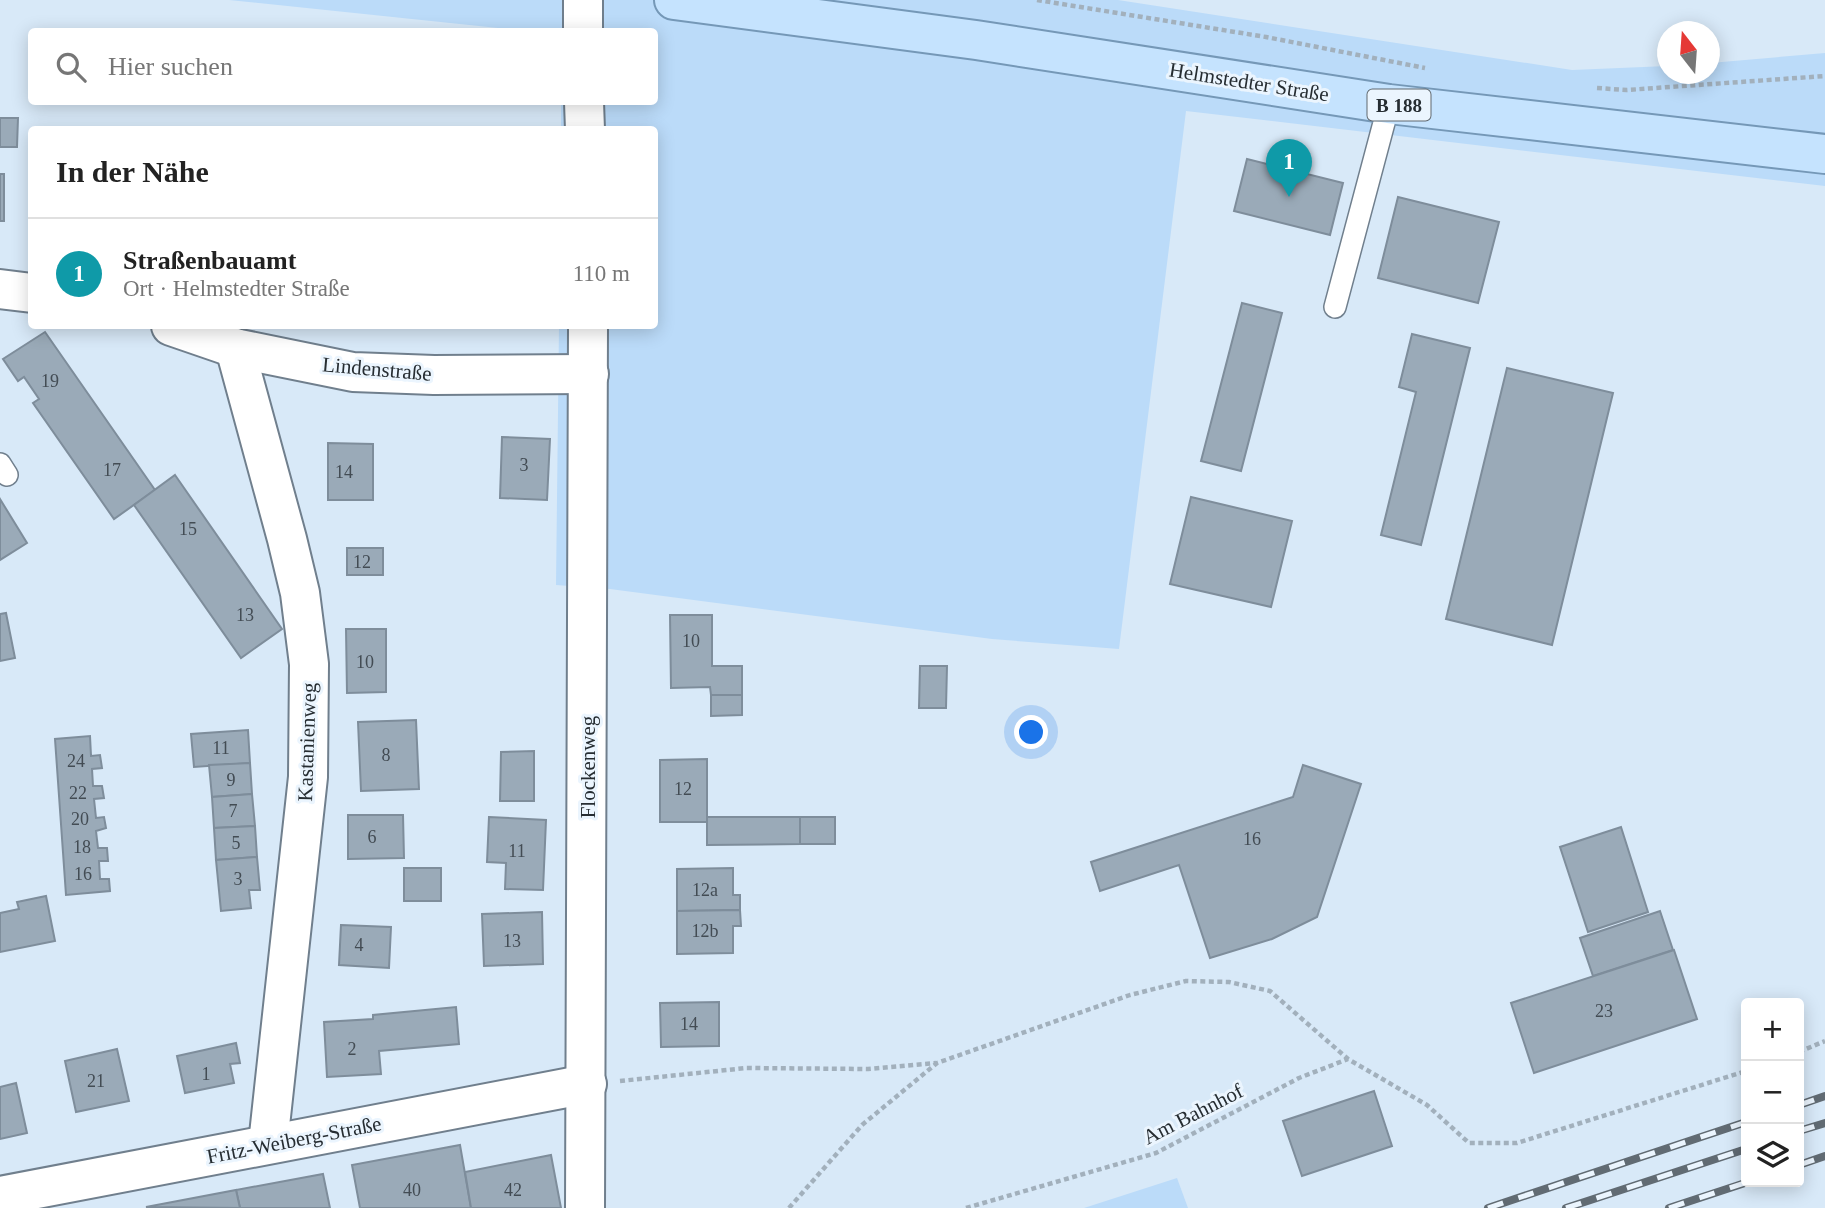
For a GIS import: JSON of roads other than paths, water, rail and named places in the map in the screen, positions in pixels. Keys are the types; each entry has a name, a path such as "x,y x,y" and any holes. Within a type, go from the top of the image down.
{"main road":[{"name":"Helmstedter Straße","path":"674,0 764,7 1389,104 1825,154"}],"street":[{"path":"583,0 583,28"},
{"path":"584,105 585,126"},
{"path":"0,289 28,292"},
{"name":"Lindenstraße","path":"180,329 235,348 353,372 433,375 589,374"},
{"name":"Flockenweg","path":"585,1208 588,329"},
{"name":"Kastanienweg","path":"235,348 300,593 309,664 308,777 268,1144"},
{"name":"Fritz-Weiberg-Straße","path":"0,1196 587,1084"}],"lane":[{"path":"1335,307 1389,104"}],"railway":[{"path":"1804,1103 1825,1096"},
{"path":"1804,1129 1825,1123"},
{"path":"1488,1208 1741,1124"},
{"path":"1566,1208 1741,1151"},
{"path":"1804,1163 1825,1156"},
{"path":"1669,1208 1741,1184"}],"place":[{"name":"Straßenbauamt","path":"1289,197"}]}
